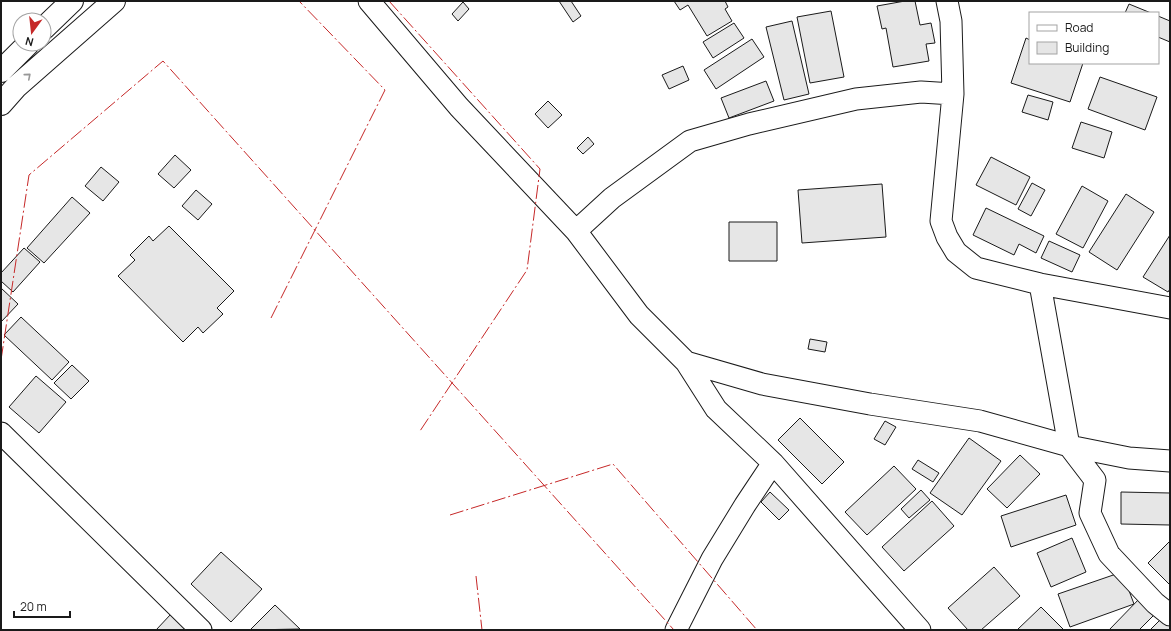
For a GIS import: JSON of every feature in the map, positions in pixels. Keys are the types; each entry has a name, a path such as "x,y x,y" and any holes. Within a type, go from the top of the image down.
{"main road":[{"path":"1,104 16,87 114,1"},
{"path":"52,20 67,4"},
{"path":"1,70 20,52"}],"street":[{"path":"369,1 459,107 576,231 639,315 686,362 716,409 773,463 920,630"},
{"path":"947,1 952,21 953,94 941,221 947,237 956,252 976,268 1040,284 1170,308"},
{"path":"576,231 612,198 690,141 749,124 856,99 921,92 953,94"},
{"path":"1040,284 1069,446 1094,480 1090,513 1109,554 1155,603 1170,615"},
{"path":"686,362 762,384 870,404 980,421 1069,446 1129,458 1170,461"},
{"path":"1,433 201,630"},
{"path":"676,630 712,560 745,505 773,463"}],"building":[{"path":"559,1 571,1 581,16 573,22"},
{"path":"674,1 725,1 728,7 725,9 732,21 707,36 688,5 680,10"},
{"path":"905,1 915,1 920,25 931,23 935,43 926,44 929,61 893,67 886,28 882,29 877,6"},
{"path":"463,2 469,9 458,21 452,14"},
{"path":"1129,4 1149,12 1125,12"},
{"path":"831,11 844,77 810,83 797,17"},
{"path":"1159,16 1170,21 1170,42 1159,37"},
{"path":"792,21 809,94 784,100 766,27"},
{"path":"734,23 744,38 713,58 703,42"},
{"path":"1026,38 1029,40 1029,64 1083,64 1070,102 1011,83"},
{"path":"752,39 764,57 716,89 704,70"},
{"path":"683,66 689,80 669,89 662,75"},
{"path":"1100,77 1157,97 1145,130 1088,109"},
{"path":"766,81 774,101 729,118 721,98"},
{"path":"1028,95 1053,102 1048,120 1022,112"},
{"path":"548,101 562,115 548,128 535,114"},
{"path":"1081,122 1112,132 1104,158 1072,148"},
{"path":"588,137 594,144 583,154 577,148"},
{"path":"175,155 191,170 174,188 158,174"},
{"path":"991,157 1030,177 1016,205 976,185"},
{"path":"101,167 119,182 103,201 85,186"},
{"path":"1032,183 1045,190 1031,216 1018,209"},
{"path":"882,184 886,237 802,243 798,190"},
{"path":"1082,186 1108,201 1083,248 1056,234"},
{"path":"196,190 212,204 198,220 182,206"},
{"path":"1126,194 1154,212 1117,270 1089,252"},
{"path":"72,197 90,213 44,263 27,248"},
{"path":"986,208 1044,236 1036,253 1019,244 1014,255 973,235"},
{"path":"729,222 777,222 777,261 729,261"},
{"path":"169,226 234,291 217,308 223,314 203,333 198,327 183,342 118,276 135,260 130,255 149,236 153,241"},
{"path":"1170,235 1170,289 1168,292 1143,277"},
{"path":"1049,241 1080,255 1072,272 1041,258"},
{"path":"24,248 40,262 13,292 1,281 1,273"},
{"path":"1,288 18,304 1,322"},
{"path":"21,317 69,362 52,380 4,335"},
{"path":"810,339 827,342 825,352 808,349"},
{"path":"72,365 89,381 71,399 54,383"},
{"path":"36,376 66,402 39,433 9,407"},
{"path":"800,418 844,462 822,484 778,440"},
{"path":"885,421 896,427 885,445 874,439"},
{"path":"969,438 1001,461 962,515 930,493"},
{"path":"1020,455 1040,474 1007,508 987,489"},
{"path":"918,460 939,473 933,482 912,469"},
{"path":"894,466 916,489 867,535 845,512"},
{"path":"921,490 930,500 909,518 901,509"},
{"path":"770,492 789,510 779,520 761,502"},
{"path":"1121,492 1170,493 1170,525 1121,524"},
{"path":"1066,495 1076,525 1011,547 1001,516"},
{"path":"932,501 954,526 904,571 882,547"},
{"path":"1072,538 1086,572 1051,587 1037,553"},
{"path":"1170,541 1170,585 1148,563"},
{"path":"221,552 262,589 231,622 191,584"},
{"path":"994,567 1020,596 981,630 968,630 948,608"},
{"path":"1122,572 1134,604 1070,627 1058,594"},
{"path":"1141,597 1157,612 1139,630 1109,630"},
{"path":"275,605 300,629 250,630"},
{"path":"1041,607 1064,630 1017,630"},
{"path":"171,614 188,630 156,630"},
{"path":"1164,616 1170,621 1170,630 1150,630"}],"power":[{"path":"271,318 385,90 299,1"},
{"path":"389,1 540,169 527,270 420,431"},
{"path":"1,360 29,175 163,61 674,630"},
{"path":"450,515 613,464 757,630"},
{"path":"476,576 482,630"}]}
